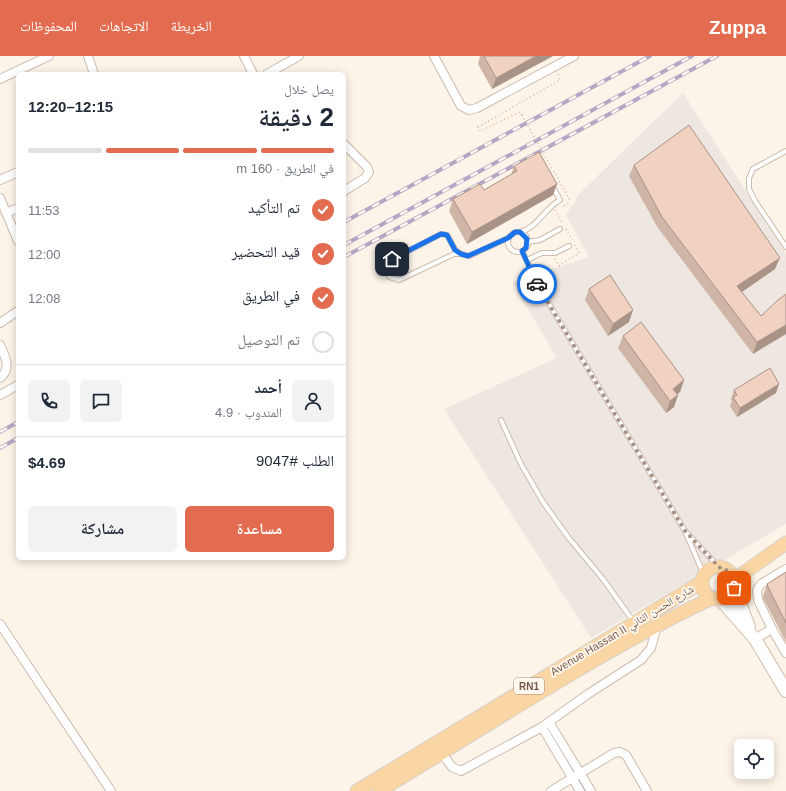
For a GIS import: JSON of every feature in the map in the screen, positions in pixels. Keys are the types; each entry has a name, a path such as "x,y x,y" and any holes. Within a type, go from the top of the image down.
{"main road":[{"name":"Avenue Hassan II شارع الحسن الثاني","path":"357,791 634,623 703,579 708,571 729,576 786,543"},
{"name":"Avenue Hassan II شارع الحسن الثاني","path":"379,791 441,752 657,626 716,599 729,596 729,576"},
{"path":"729,576 754,637 786,690"},
{"name":"Avenue Hassan II شارع الحسن الثاني","path":"703,579 705,592 716,599"},
{"path":"716,599 754,637"}],"street":[{"path":"0,79 49,56"},
{"path":"88,56 93,72"},
{"path":"244,56 251,72"},
{"path":"271,72 299,56"},
{"path":"434,56 461,106 469,110 477,108 574,56"},
{"path":"346,146 367,167 369,172 365,178 346,190"},
{"path":"0,180 16,173"},
{"path":"0,198 16,236"},
{"path":"6,213 16,209"},
{"path":"0,323 16,312"},
{"path":"0,345 7,364 5,372 0,378"},
{"path":"0,395 16,386"},
{"path":"786,569 761,584 756,593 772,629 786,653"},
{"path":"0,624 111,791"},
{"path":"441,752 452,767 461,771 542,727 588,694 641,660 651,648 657,626"},
{"path":"754,637 772,629"},
{"path":"549,722 591,791"},
{"path":"542,727 580,791"},
{"path":"552,791 614,753 620,752 626,755 647,791"}],"lane":[{"path":"786,151 753,169 749,178 749,190 786,247"},
{"path":"773,158 786,155"},
{"path":"461,254 455,250 447,235 441,234 388,260 386,263 386,270 392,279 399,280 454,254 472,255 508,238 511,234 525,231 539,221 551,205 560,200 551,184"},
{"path":"528,242 540,240 560,230"},
{"path":"508,238 509,248 513,251 522,251 526,248 528,242 524,235 520,232"},
{"path":"527,260 542,253 551,254 570,246"},
{"path":"522,251 545,297 685,531 703,579"},
{"path":"501,420 521,464 543,502 568,537 603,579 634,623"},
{"path":"685,531 729,576"}],"path":[{"path":"551,254 559,266 579,252 555,210 571,202 522,115 520,112 480,131 478,126 557,82"}],"shaded area":[{"path":"683,93 786,254 786,524 591,638 444,409 557,358 512,282 589,257 566,215 580,193"}],"building":[{"path":"484,56 536,56 496,78"},
{"path":"689,125 780,258 737,286 761,316 786,294 786,325 757,342 662,217 634,165"},
{"path":"539,152 557,184 472,232 453,199 480,184 484,190 517,171 514,166"},
{"path":"610,275 633,310 613,324 589,289"},
{"path":"641,322 684,380 673,389 678,395 670,401 623,336"},
{"path":"770,368 779,384 740,408 733,397 737,395 734,390"},
{"path":"786,572 786,623 767,584"}],"railway":[{"path":"346,221 650,56"},
{"path":"346,244 692,56"},
{"path":"346,256 717,56"},
{"path":"0,432 16,423"},
{"path":"0,448 16,439"}],"way so far":[{"path":"537,284 685,531 719,567 730,572 733,576 735,584 734,588"}],"route":[{"path":"392,259 441,234 447,235 455,250 468,256 508,238 515,232 520,232 527,239 528,244 522,251 537,284"}]}
